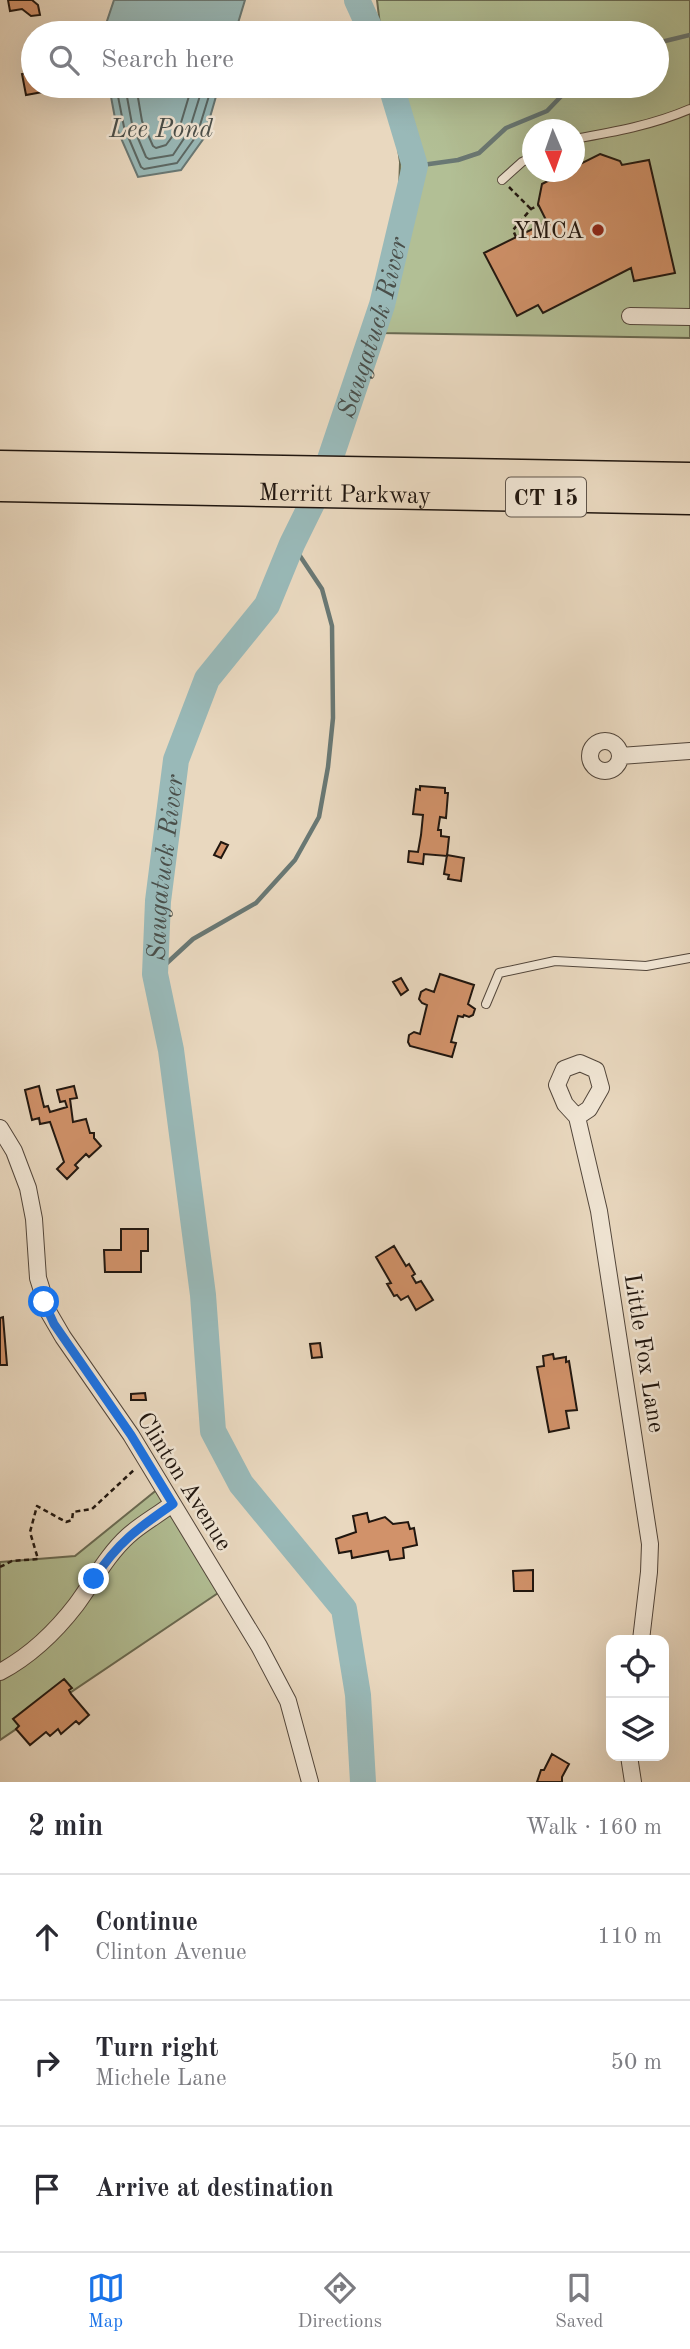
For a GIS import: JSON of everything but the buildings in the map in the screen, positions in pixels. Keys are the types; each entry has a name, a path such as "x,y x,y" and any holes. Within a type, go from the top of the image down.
{"highway":[{"name":"Merritt Parkway","path":"0,465 231,479 403,482 690,477"},
{"name":"Merritt Parkway","path":"0,487 231,479"},
{"name":"Merritt Parkway","path":"403,482 690,500"}],"street":[{"path":"631,316 690,317"},
{"path":"620,756 690,751"},
{"name":"Little Fox Lane","path":"578,1117 599,1211 648,1531 649,1572 642,1635"},
{"name":"Clinton Avenue","path":"0,1128 14,1152 28,1188 34,1219 38,1278 49,1313 146,1461 259,1646 288,1701 310,1782"},
{"path":"0,1672 38,1646 59,1626 128,1536 173,1504"},
{"path":"630,1761 633,1782"}],"lane":[{"path":"585,137 670,118 690,109"},
{"path":"502,180 522,162"},
{"path":"486,1004 499,973 524,966 555,961 646,966 690,958"}],"path":[{"path":"502,180 531,209"},
{"path":"516,237 513,230 531,209 539,205"},
{"path":"0,1567 12,1561 38,1559 30,1532 37,1506 66,1522 72,1520 73,1512 92,1509 146,1461"}],"green space":[{"path":"377,0 690,0 690,338 379,333 396,279 400,162 391,98 669,98 669,21 380,21"},
{"path":"164,1484 227,1587 0,1740 0,1562 75,1556"}],"water":[{"path":"114,0 245,0 239,21 107,21"},
{"name":"Lee Pond","path":"111,98 216,98 204,138 181,170 138,177 117,129"}],"waterway":[{"name":"Saugatuck River","path":"357,0 367,21"},
{"path":"669,40 690,35"},
{"name":"Saugatuck River","path":"363,1782 358,1695 344,1609 241,1484 213,1431 203,1295 171,1050 155,974 158,901 176,760 207,679 267,605 292,544 322,483 382,305 415,166 395,98"},
{"path":"415,166 458,160 479,153 506,128 547,111 559,98"},
{"path":"155,974 193,939 256,903 295,860 319,817 333,718 332,626 322,589 292,544"}],"place":[{"name":"YMCA","path":"598,230"}],"route":[{"path":"44,1302 54,1324 131,1435 173,1504 128,1536 94,1579"}]}
